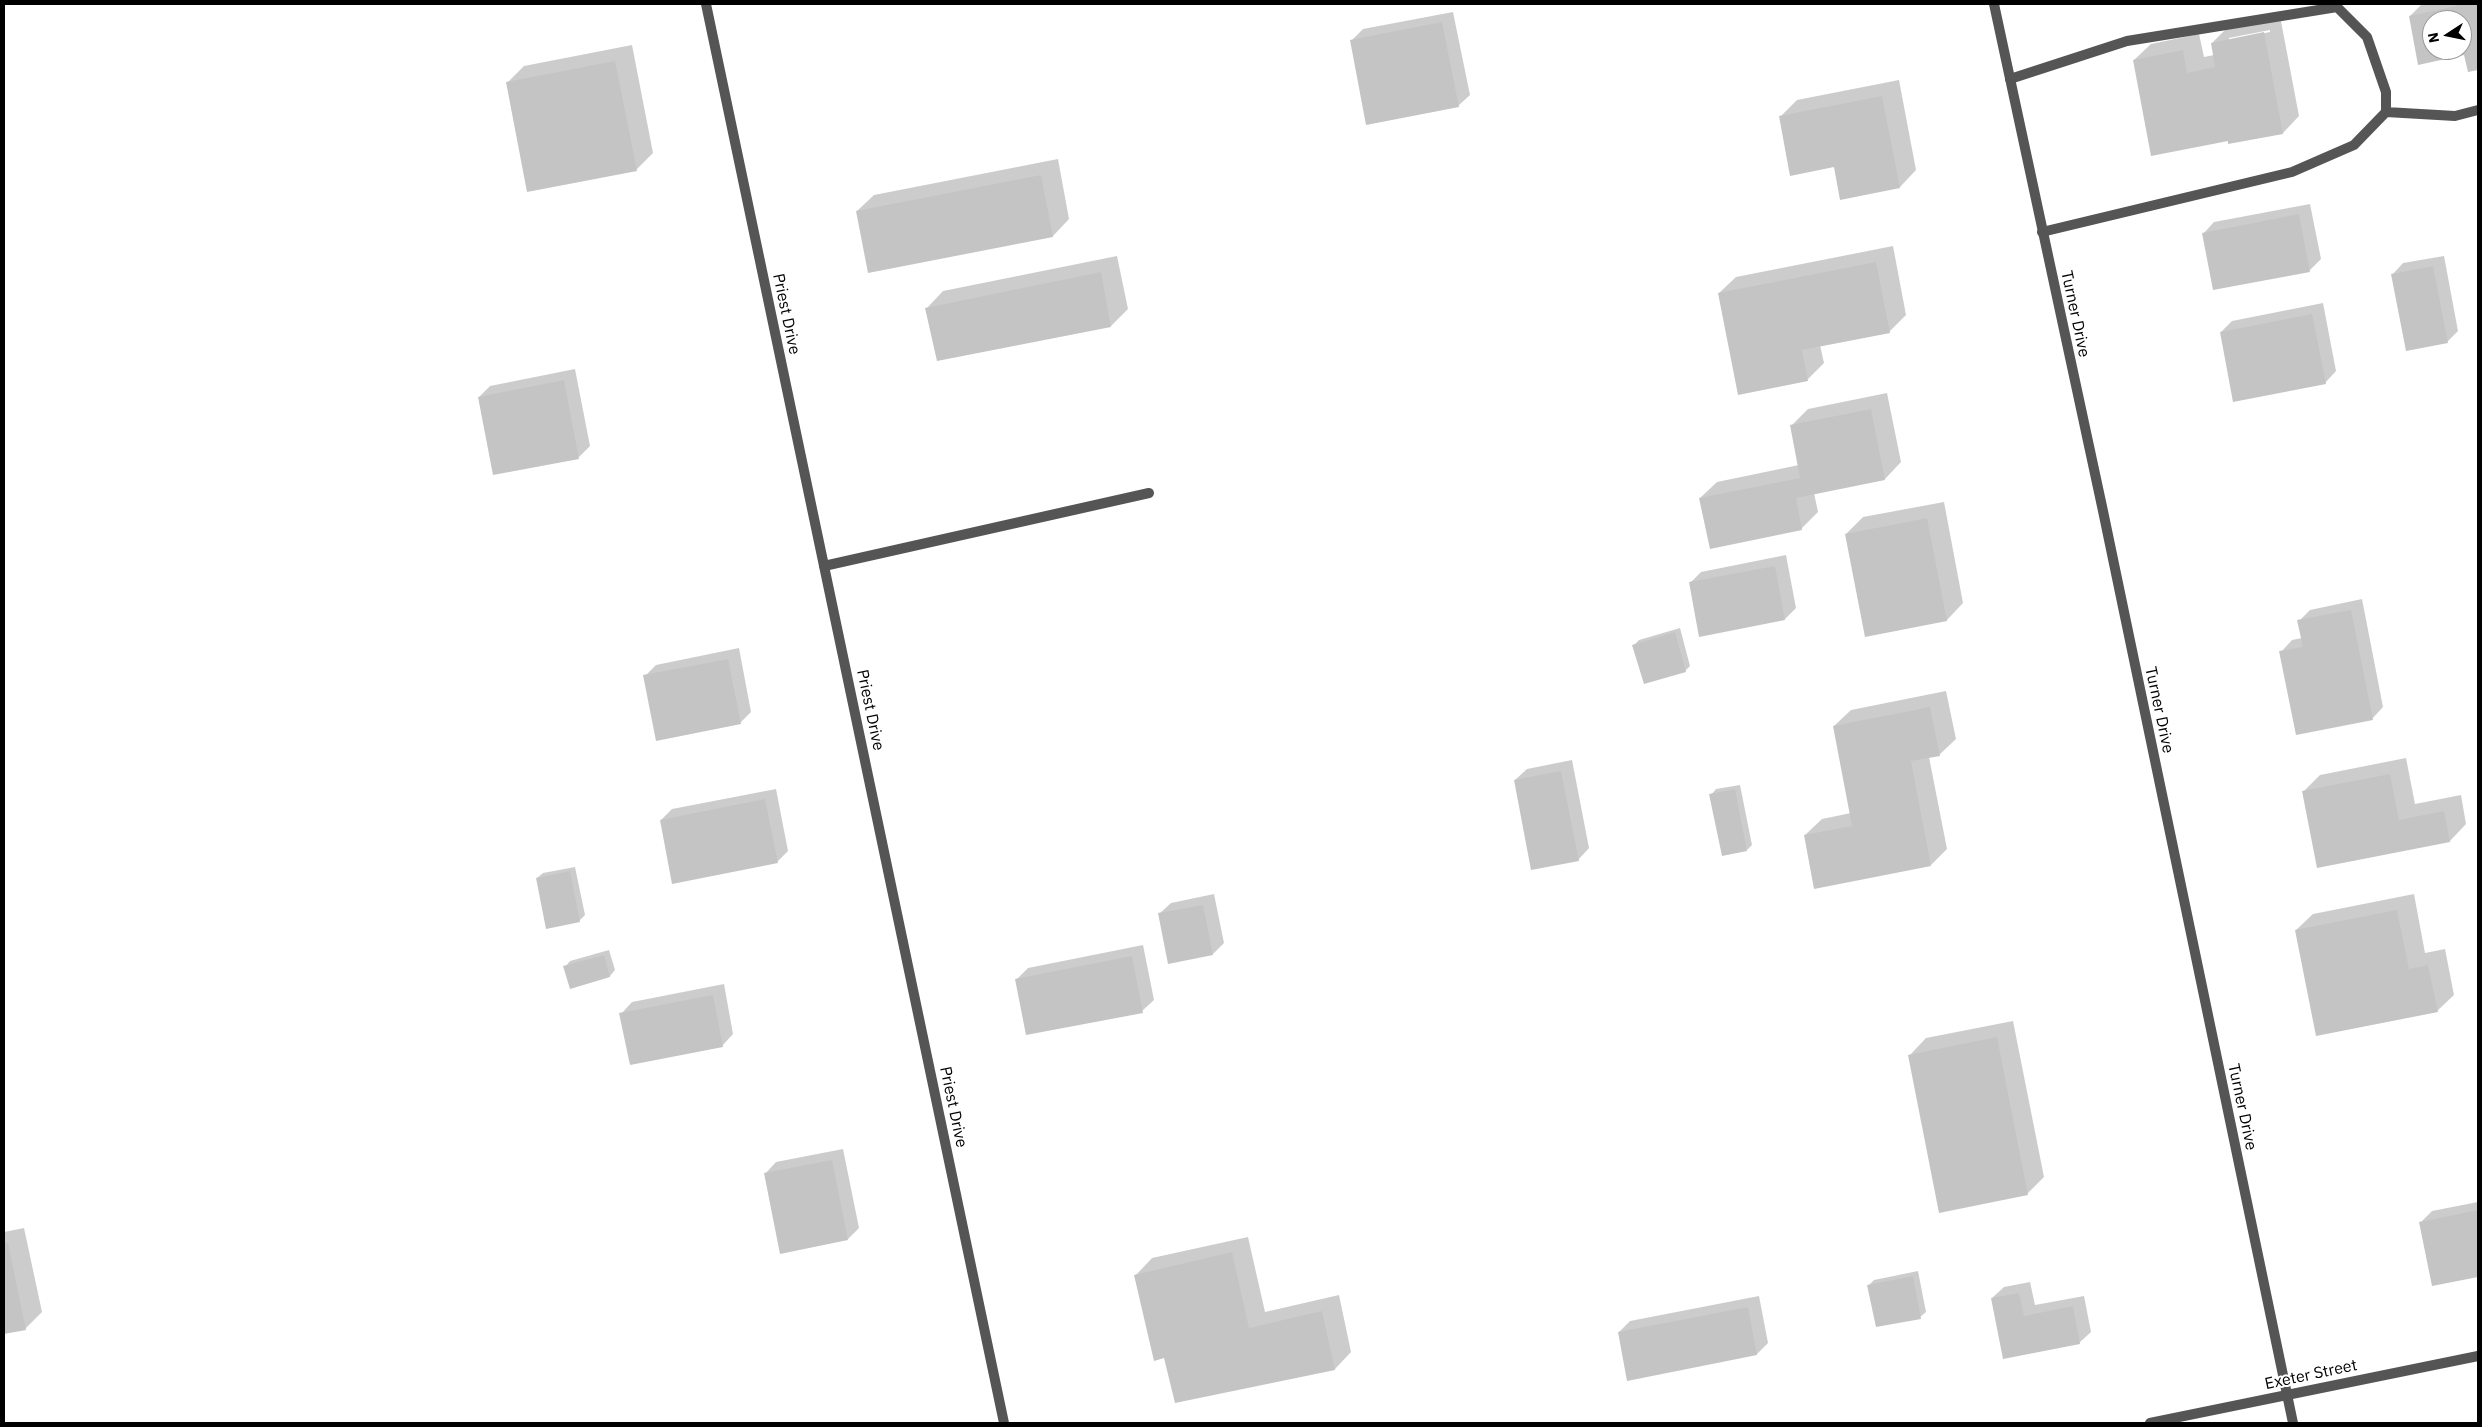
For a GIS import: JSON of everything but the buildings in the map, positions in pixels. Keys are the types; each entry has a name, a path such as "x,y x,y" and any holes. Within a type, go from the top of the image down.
{"street":[{"name":"Priest Drive","path":"706,4 1004,1423"},
{"name":"Turner Drive","path":"1994,4 2293,1423"},
{"path":"2010,79 2128,41 2337,7 2367,37 2386,92 2386,112 2354,145 2292,172 2042,232"},
{"path":"2386,112 2455,116 2478,110"},
{"path":"824,566 1149,494"},
{"name":"Exeter Street","path":"2150,1423 2478,1356"}]}
